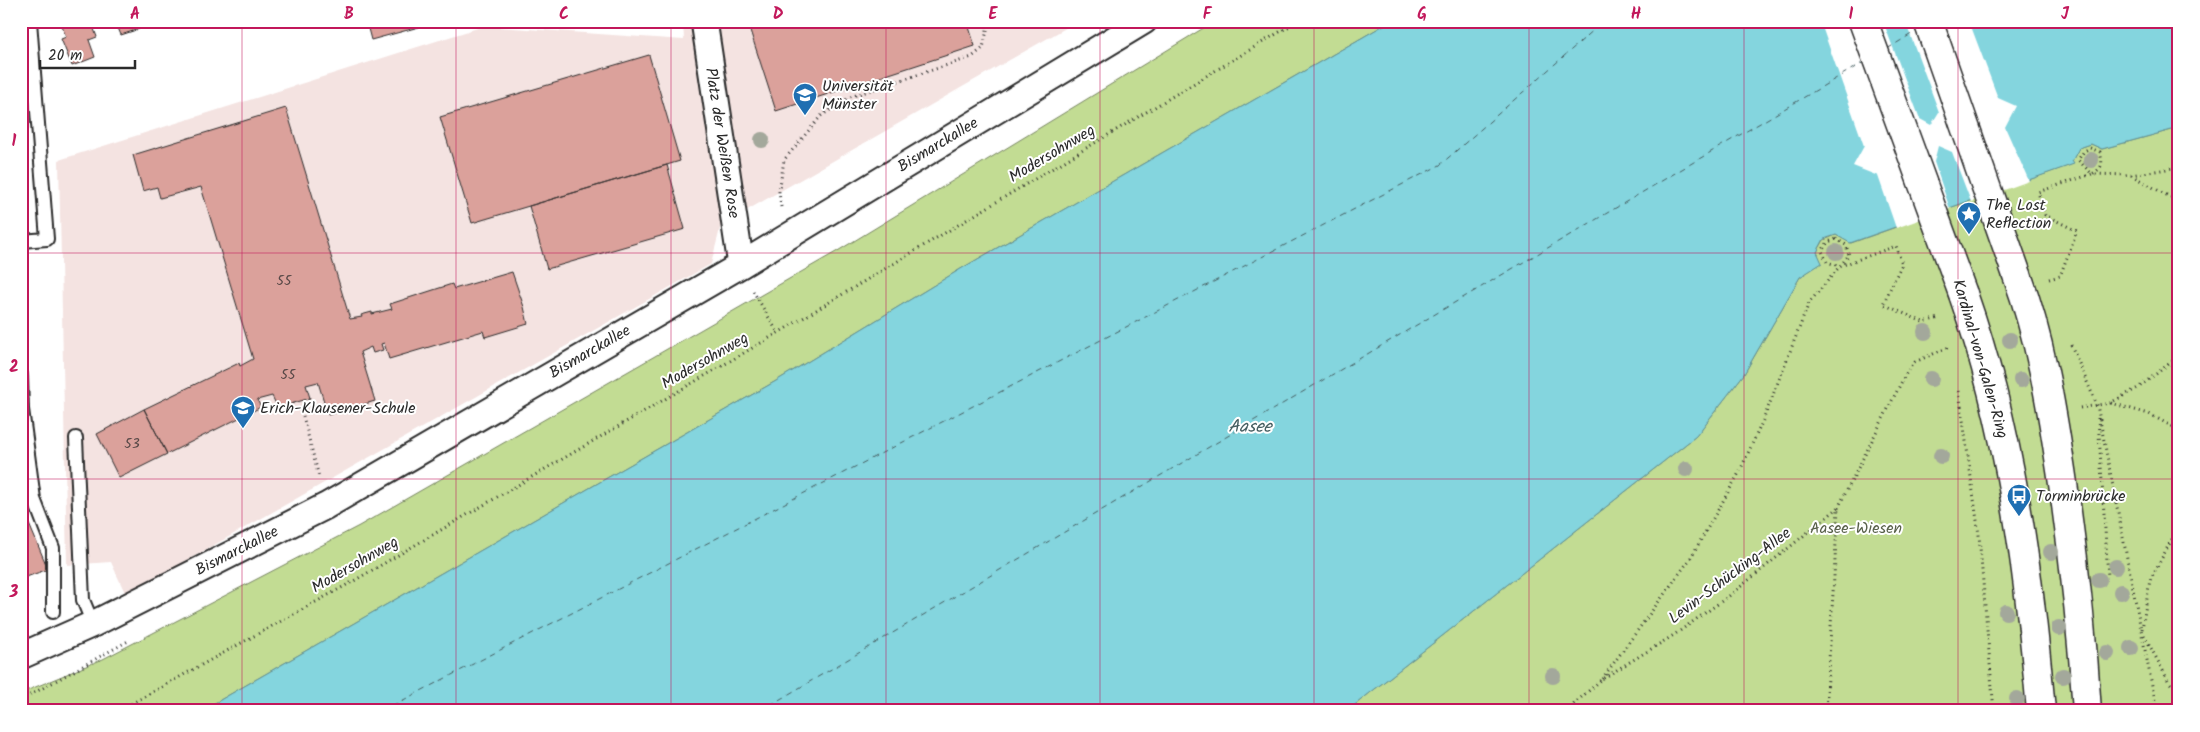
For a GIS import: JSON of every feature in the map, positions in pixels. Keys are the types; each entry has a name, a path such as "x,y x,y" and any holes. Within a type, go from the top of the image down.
{"main road":[{"name":"Kardinal-von-Galen-Ring","path":"1863,21 1963,294 1996,412 2019,518 2034,620 2041,711"},
{"path":"1928,21 2017,275 2030,317 2052,412 2079,604 2087,711"}],"street":[{"name":"Platz der Weißen Rose","path":"704,21 746,275"},
{"name":"Bismarckallee","path":"21,656 93,624 326,506 746,275 787,237 1144,21"}],"lane":[{"path":"21,241 47,239 30,21"},
{"path":"21,375 22,409 34,499 54,548 53,612"},
{"path":"76,438 83,600 93,624"}],"path":[{"path":"787,237 778,192 784,160 821,116 850,97 972,57 983,48 989,21"},
{"name":"Modersohnweg","path":"118,711 352,582 778,334 1298,21"},
{"path":"2060,276 2077,231 2045,215 2038,192 2092,174 2100,170 2102,163 2100,152 2090,148 2084,151 2078,160 2092,174 2131,175 2179,168"},
{"path":"2131,175 2179,202"},
{"path":"1602,679 1690,559 1739,473 1764,418 1809,303 1840,266 1849,255 1846,245 1836,239 1828,242 1822,251 1827,262 1840,266 1896,246 1902,264 1883,304 1923,322 1944,317 1946,324"},
{"path":"746,275 778,334"},
{"path":"1950,339 1954,355"},
{"name":"Levin-Schücking-Allee","path":"1566,711 1602,679 1674,635 1729,596 1838,508 1905,375 1915,362 1952,346"},
{"path":"2179,356 2138,388 2110,403 2149,414 2179,430"},
{"path":"1958,384 1979,535 1994,711"},
{"path":"2108,578 2097,405 2157,711"},
{"path":"303,416 326,506"},
{"path":"1826,711 1838,508"},
{"path":"2179,526 2150,580 2142,631 2169,682 2179,692"}],"shaded area":[{"name":"Erich-Klausener-Schule","path":"683,21 1078,21 721,225 711,264 126,595 111,562 67,565 59,160 484,26 684,40"}],"green space":[{"path":"1215,21 1391,21 964,267 776,381 201,711 21,711 21,693 103,659 359,526 836,252"},
{"name":"Aasee-Wiesen","path":"2179,128 2179,711 1347,711 1696,436 1744,374 1800,277 1821,263 1817,252 1824,240 1836,235 1851,243 2073,164 2072,161 2079,148 2091,144 2102,149"}],"water":[{"name":"Aasee","path":"1391,21 2179,21 2179,128 2102,149 2091,144 2079,148 2072,161 2074,164 1850,243 1836,235 1824,239 1817,252 1822,263 1800,277 1744,374 1696,436 1347,711 201,711 776,381 964,267"}],"pier":[{"path":"1820,21 1883,21 1920,119 1931,125 1939,112 1905,21 1969,21 1998,98 2016,106 2005,127 2029,181 1971,202 1952,152 1938,146 1934,162 1950,209 1896,228 1878,176 1853,166 1864,146"}],"building":[{"path":"60,21 91,21 97,37 89,40 95,57 72,66 61,39 66,37"},
{"path":"115,21 136,21 139,29 121,35"},
{"path":"366,21 441,21 371,40"},
{"path":"747,21 967,21 975,46 776,111"},
{"path":"649,55 680,161 472,223 440,117"},
{"path":"286,108 350,319 362,317 361,315 372,312 372,314 392,309 390,304 452,284 454,289 512,272 528,324 485,337 483,331 389,359 384,343 381,344 383,350 373,353 371,347 360,352 375,401 328,415 318,382 306,385 310,398 278,408 272,396 257,400 261,407 167,454 144,409 239,363 240,366 253,359 201,187 160,198 157,187 143,191 133,155"},
{"path":"21,119 27,187 21,188"},
{"path":"667,165 685,229 547,269 529,206"},
{"path":"21,282 24,282 26,357 21,357"},
{"path":"21,357 25,357 25,365 21,365"},
{"path":"144,409 167,454 119,478 97,434"},
{"path":"21,505 48,569 21,579"}],"ferry route":[{"path":"382,711 1440,165 1604,21"},
{"path":"1887,49 1918,30"},
{"path":"760,711 1864,62"}],"place":[{"name":"Universität Münster","path":"805,116"},
{"name":"The Lost Reflection","path":"1969,235"},
{"name":"Erich-Klausener-Schule","path":"243,429"},
{"name":"Torminbrücke","path":"2019,517"}]}
